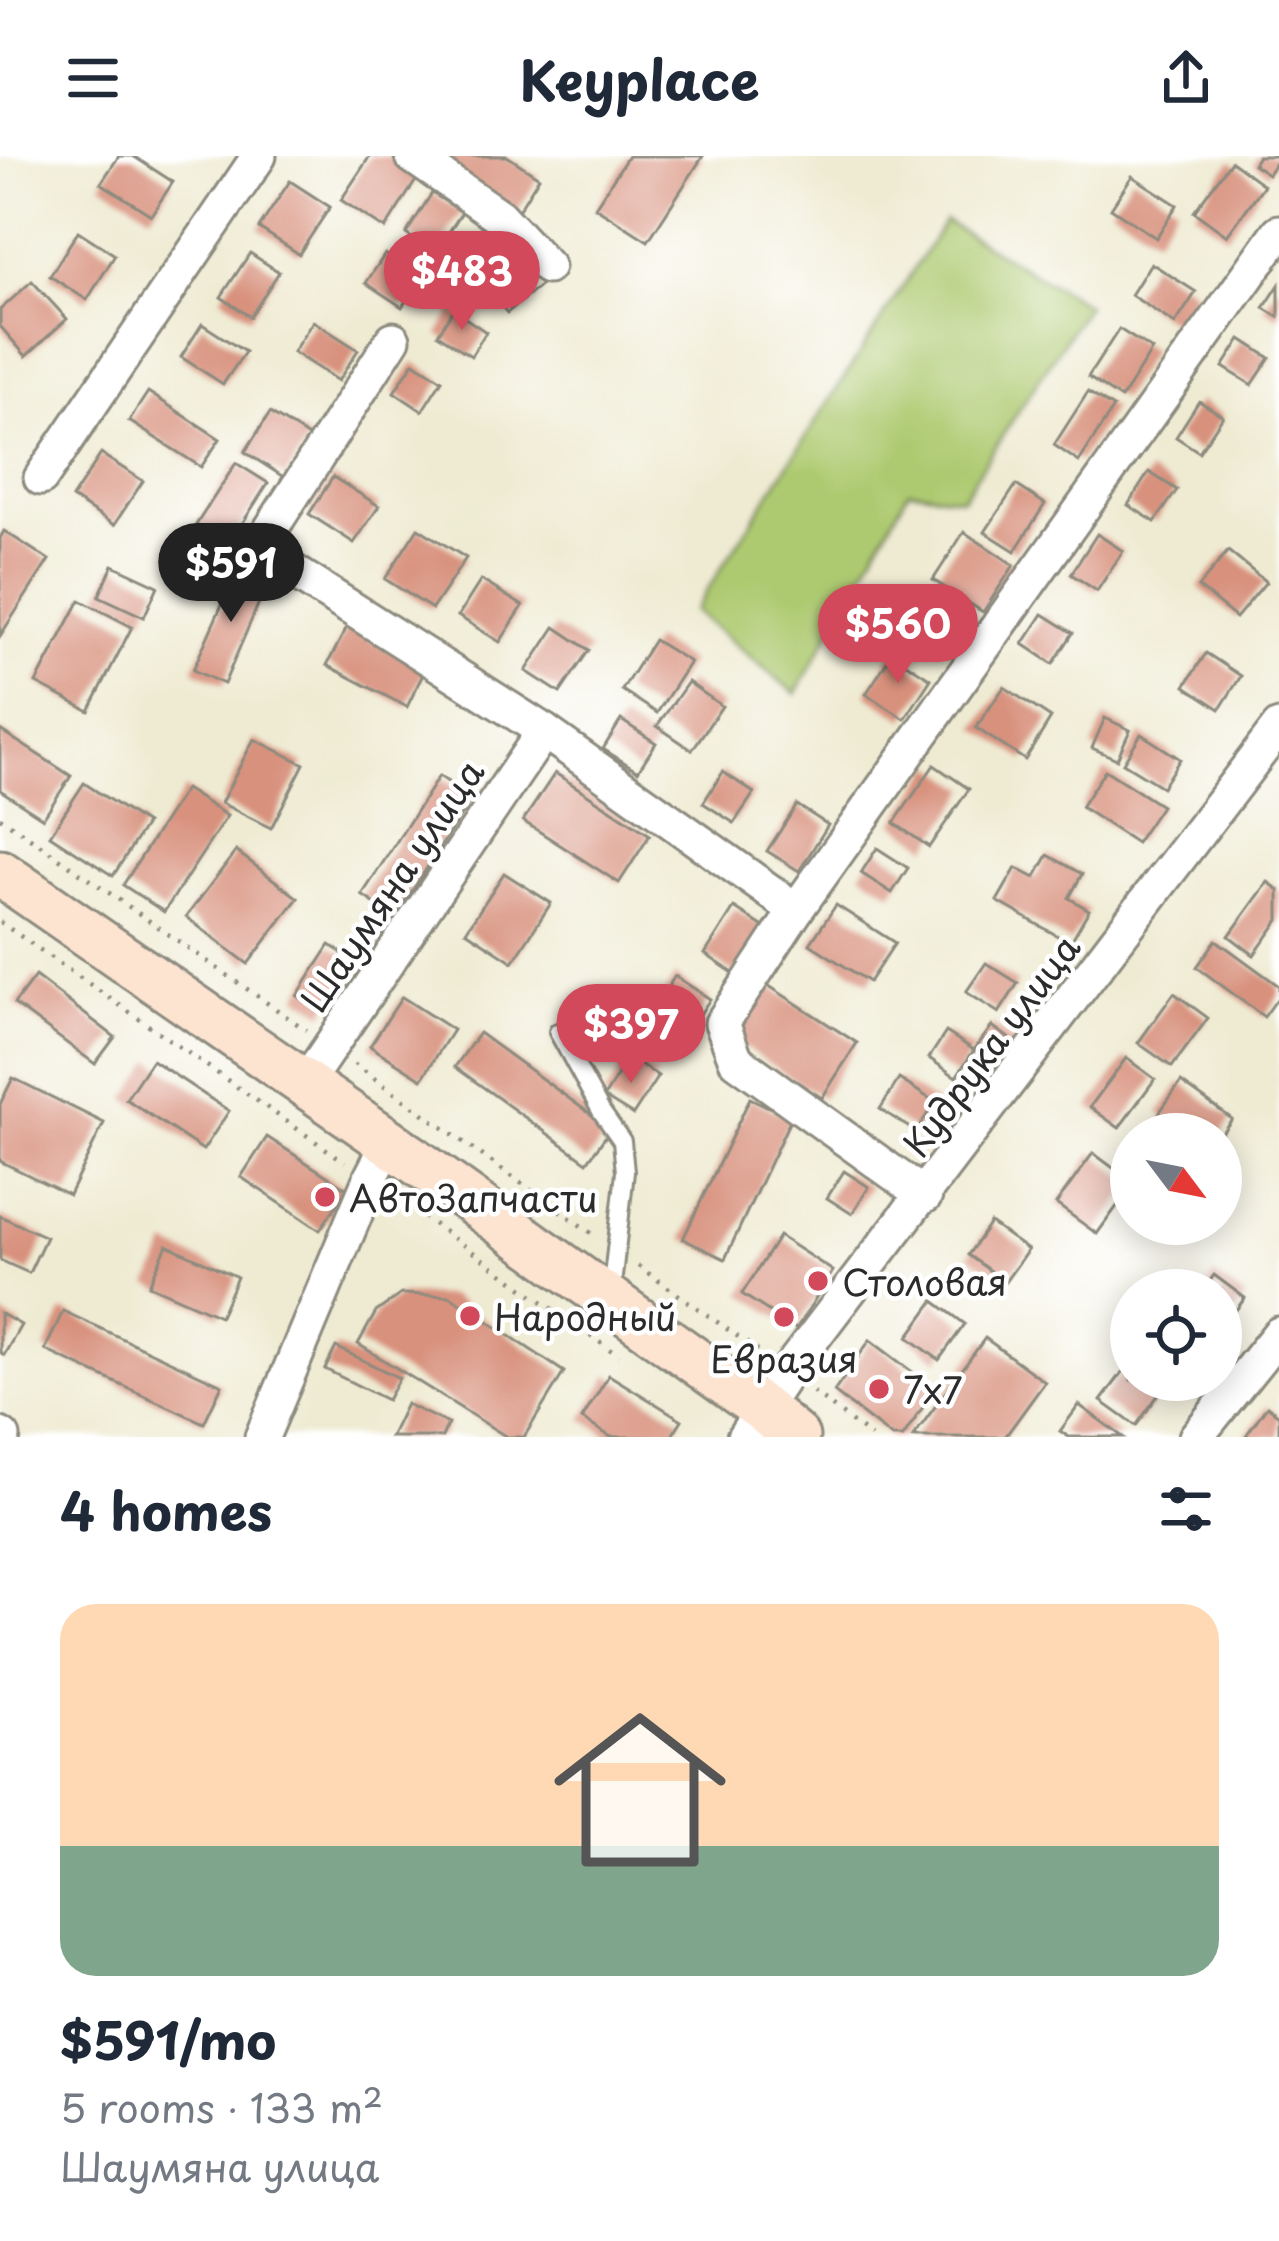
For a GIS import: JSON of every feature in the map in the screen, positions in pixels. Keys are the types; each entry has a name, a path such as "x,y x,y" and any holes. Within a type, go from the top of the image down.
{"main road":[{"path":"0,873 772,1414"}],"street":[{"path":"41,478 259,156"},
{"path":"412,156 499,216 547,267"},
{"path":"925,1196 736,1060 722,1023 796,910 1279,232"},
{"path":"393,339 258,549 544,730 796,910"},
{"name":"Кудрука улица","path":"772,1414 925,1196 1279,728"},
{"name":"Шаумяна улица","path":"304,1084 544,730"},
{"path":"262,1437 389,1142"},
{"path":"1196,1437 1279,1334"}],"lane":[{"path":"559,1032 601,1112 622,1141 626,1172 610,1300"}],"path":[{"path":"0,818 616,1250 772,1414 871,1437"}],"green space":[{"path":"945,221 1087,305 962,498 909,490 796,694 694,611"}],"building":[{"path":"119,156 133,156 173,182 151,215 101,183"},
{"path":"370,156 392,156 420,174 385,229 341,200"},
{"path":"426,156 507,156 539,177 516,214"},
{"path":"628,156 703,156 648,241 595,207"},
{"path":"1258,156 1279,157 1268,174 1253,164"},
{"path":"1231,161 1264,185 1227,236 1194,212"},
{"path":"1132,176 1177,205 1156,238 1111,208"},
{"path":"290,181 330,207 299,254 259,228"},
{"path":"432,193 462,212 435,253 406,234"},
{"path":"78,231 115,255 87,300 50,276"},
{"path":"514,250 542,284 507,313 479,279"},
{"path":"250,253 279,272 250,317 221,297"},
{"path":"385,254 421,278 402,307 366,283"},
{"path":"1151,263 1196,292 1175,324 1131,295"},
{"path":"32,281 67,319 26,356 0,326 0,310"},
{"path":"1279,285 1279,317 1264,308"},
{"path":"453,310 486,332 471,356 438,334"},
{"path":"313,321 358,350 338,381 293,352"},
{"path":"202,324 245,352 223,384 181,357"},
{"path":"1119,329 1152,350 1121,399 1088,377"},
{"path":"1241,339 1270,358 1252,385 1223,367"},
{"path":"414,362 442,380 422,411 394,392"},
{"path":"148,392 220,439 201,467 129,421"},
{"path":"1088,392 1113,408 1079,462 1054,445"},
{"path":"1199,401 1223,416 1199,452 1176,437"},
{"path":"270,413 310,438 285,478 245,452"},
{"path":"101,454 143,481 114,525 72,498"},
{"path":"236,463 268,483 228,546 196,525"},
{"path":"1149,472 1177,490 1155,522 1128,505"},
{"path":"333,477 379,506 354,543 309,514"},
{"path":"1016,485 1045,504 1015,551 985,532"},
{"path":"418,528 466,558 432,609 385,579"},
{"path":"4,531 49,560 0,636 0,538"},
{"path":"964,532 1014,565 983,612 933,580"},
{"path":"1097,534 1123,551 1097,591 1071,574"},
{"path":"1228,551 1266,582 1236,618 1198,587"},
{"path":"113,565 158,586 144,617 99,596"},
{"path":"239,566 269,579 224,684 193,670"},
{"path":"481,580 523,606 500,642 458,616"},
{"path":"80,600 132,627 89,711 36,683"},
{"path":"1043,614 1073,633 1053,664 1023,644"},
{"path":"347,627 426,668 407,707 327,665"},
{"path":"555,627 589,650 560,693 526,671"},
{"path":"654,640 690,662 657,713 622,690"},
{"path":"1206,653 1241,676 1220,709 1185,686"},
{"path":"892,654 931,679 905,719 866,694"},
{"path":"688,682 722,706 692,750 657,726"},
{"path":"1004,687 1051,718 1025,760 976,728"},
{"path":"1105,718 1130,730 1117,759 1092,748"},
{"path":"621,720 656,743 638,771 603,749"},
{"path":"0,730 71,776 43,818 0,790"},
{"path":"1141,734 1180,759 1162,787 1123,763"},
{"path":"254,739 304,764 271,828 221,803"},
{"path":"934,765 969,789 929,847 894,823"},
{"path":"1105,770 1161,806 1136,843 1081,807"},
{"path":"723,772 754,793 734,823 703,803"},
{"path":"555,773 650,835 619,883 523,821"},
{"path":"439,776 472,798 395,917 362,895"},
{"path":"84,783 146,824 113,876 50,835"},
{"path":"185,789 227,816 164,912 123,885"},
{"path":"797,805 828,825 799,871 767,851"},
{"path":"877,848 908,868 892,893 861,873"},
{"path":"236,851 298,898 248,964 186,917"},
{"path":"1048,855 1082,874 1069,898 1089,910 1070,943 997,901 1016,868 1035,878"},
{"path":"504,873 551,903 513,962 466,931"},
{"path":"1268,882 1279,890 1279,920 1254,955 1229,936"},
{"path":"836,905 895,943 869,982 810,944"},
{"path":"734,908 765,928 736,975 705,954"},
{"path":"1216,940 1279,986 1279,996 1264,1017 1197,967"},
{"path":"330,945 357,963 324,1013 297,996"},
{"path":"986,963 1018,983 999,1013 966,992"},
{"path":"35,976 115,1037 95,1064 14,1004"},
{"path":"675,976 710,999 683,1040 648,1017"},
{"path":"766,984 857,1043 822,1098 731,1039"},
{"path":"1174,993 1208,1018 1172,1067 1138,1043"},
{"path":"402,997 453,1030 422,1079 370,1046"},
{"path":"992,1026 1018,1045 1000,1069 974,1050"},
{"path":"946,1032 974,1050 956,1077 929,1058"},
{"path":"479,1033 611,1129 587,1162 455,1067"},
{"path":"629,1057 658,1076 633,1115 604,1097"},
{"path":"1126,1058 1155,1079 1130,1113 1110,1113 1110,1121 1090,1107"},
{"path":"152,1060 229,1111 203,1150 126,1099"},
{"path":"13,1078 104,1123 69,1195 0,1161 0,1104"},
{"path":"899,1079 935,1102 916,1132 880,1109"},
{"path":"1181,1082 1224,1113 1159,1113"},
{"path":"750,1098 791,1118 725,1259 683,1239"},
{"path":"267,1137 347,1189 320,1230 241,1177"},
{"path":"1093,1153 1110,1166 1110,1216 1097,1234 1056,1204"},
{"path":"844,1171 869,1187 852,1214 827,1198"},
{"path":"0,1216 46,1237 29,1273 0,1260"},
{"path":"990,1223 1028,1250 1005,1282 968,1255"},
{"path":"779,1236 833,1271 796,1329 742,1294"},
{"path":"167,1245 237,1277 220,1316 149,1285"},
{"path":"401,1294 450,1296 564,1372 524,1437 507,1437 358,1344 376,1312"},
{"path":"934,1301 965,1324 939,1360 908,1337"},
{"path":"63,1311 222,1385 204,1423 45,1350"},
{"path":"0,1313 21,1325 4,1355 0,1352"},
{"path":"985,1338 1045,1382 1005,1437 913,1437"},
{"path":"870,1340 935,1389 903,1437 892,1437 834,1392"},
{"path":"336,1347 399,1378 387,1400 325,1369"},
{"path":"609,1375 682,1420 671,1437 611,1437 582,1419"},
{"path":"1110,1389 1110,1401 1154,1401 1136,1426 1101,1401"},
{"path":"406,1404 448,1424 442,1437 390,1437"},
{"path":"1079,1405 1123,1437 1069,1437 1060,1431"},
{"path":"1267,1406 1279,1415 1279,1437 1245,1437"}],"place":[{"name":"АвтоЗапчасти","path":"325,1197"},
{"name":"Столовая","path":"818,1281"},
{"name":"Народный","path":"470,1316"},
{"name":"Евразия","path":"784,1317"},
{"name":"7x7","path":"879,1389"}]}
